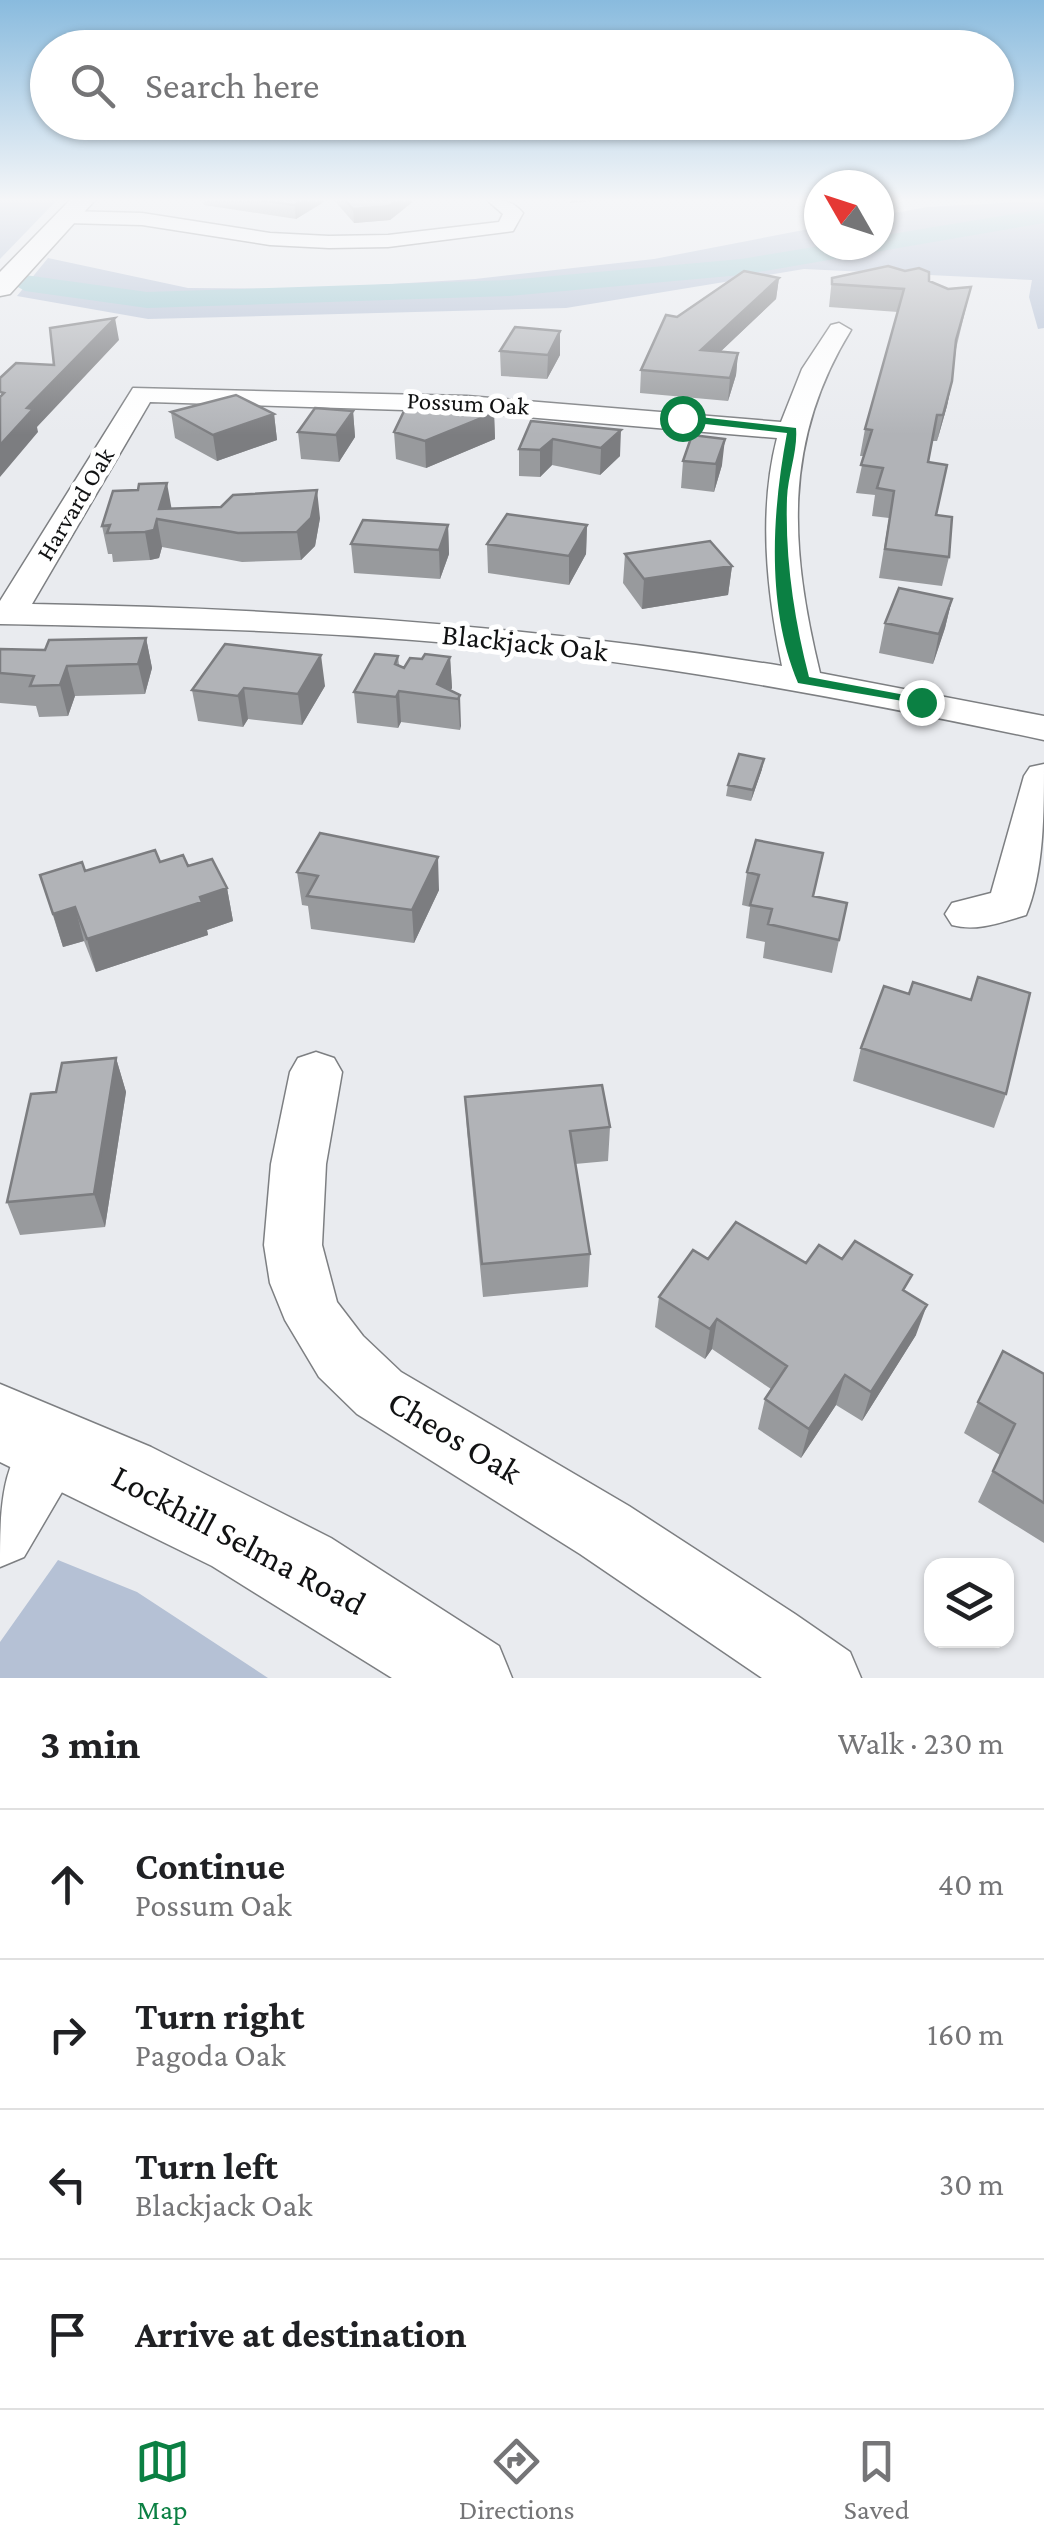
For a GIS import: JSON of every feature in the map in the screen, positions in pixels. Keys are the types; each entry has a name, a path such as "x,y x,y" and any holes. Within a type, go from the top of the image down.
{"main road":[{"name":"Lockhill Selma Road","path":"29,1434 165,1496 393,1622 467,1678"}],"street":[{"path":"802,680 788,616 781,542 782,492 792,430 810,379 839,330"},
{"name":"Possum Oak","path":"142,394 472,403 792,430"},
{"name":"Harvard Oak","path":"4,614 142,394"},
{"name":"Blackjack Oak","path":"4,614 380,627 610,650 802,680 1044,728"},
{"path":"968,914 1010,904 1044,776"},
{"name":"Cheos Oak","path":"316,1072 290,1213 290,1245 301,1291 320,1331 355,1373 378,1393 556,1496 824,1678"},
{"path":"0,1533 29,1434"}],"shaded area":[{"path":"31,278 143,278 188,288 309,289 481,278 747,278 566,308 148,319 17,296"},
{"path":"997,278 1044,278 1044,328 1038,329 1029,297 1032,280"},
{"path":"58,1560 137,1592 268,1678 0,1678 0,1642"}],"building":[{"path":"733,278 779,278 701,350 738,353 730,378 641,370 666,315 677,317"},
{"path":"832,278 929,278 948,289 971,287 956,340 952,381 943,415 937,415 928,462 947,465 936,515 952,517 949,557 885,549 894,491 877,488 883,468 861,465 872,430 865,429 904,289 832,284"},
{"path":"115,318 27,408 33,409 0,445 0,397 4,393 0,392 0,378 16,363 54,365 50,328"},
{"path":"515,327 560,331 548,355 500,351"},
{"path":"236,395 274,414 213,435 171,412"},
{"path":"425,404 442,411 494,413 425,441 394,432 406,407"},
{"path":"315,408 353,411 336,435 298,432"},
{"path":"531,421 621,430 601,448 553,439 540,450 519,449"},
{"path":"692,435 725,439 716,464 683,461"},
{"path":"167,483 159,509 221,507 233,495 317,490 311,518 297,532 238,533 157,519 154,530 107,533 110,525 102,526 113,491 138,490 139,484"},
{"path":"507,514 587,525 569,556 487,544"},
{"path":"363,520 448,525 439,550 351,544"},
{"path":"710,541 732,566 644,579 625,554"},
{"path":"899,588 952,599 939,634 885,623"},
{"path":"146,638 138,664 67,666 60,685 30,686 34,676 0,673 0,649 45,650 49,640"},
{"path":"225,644 321,655 298,694 244,688 238,696 192,690"},
{"path":"375,654 398,656 395,664 404,668 410,658 422,659 425,654 450,657 437,684 460,695 458,699 399,691 396,697 354,692"},
{"path":"739,754 764,759 753,790 728,785"},
{"path":"320,833 438,857 412,910 307,896 318,876 297,872"},
{"path":"756,840 823,853 813,896 847,903 839,940 768,924 772,909 750,905 759,875 747,872"},
{"path":"155,850 160,862 183,855 188,866 212,859 227,888 200,897 202,902 87,939 75,907 53,914 40,875 82,862 85,871"},
{"path":"978,977 1030,993 1006,1094 861,1048 884,986 909,994 913,982 971,1000"},
{"path":"116,1058 94,1194 7,1202 31,1094 56,1092 62,1063"},
{"path":"602,1085 610,1127 570,1131 590,1254 482,1264 465,1097"},
{"path":"736,1222 806,1263 819,1245 842,1259 855,1241 912,1275 903,1290 927,1305 871,1392 845,1375 809,1429 765,1399 787,1366 717,1319 710,1329 659,1297 693,1250 708,1259"},
{"path":"1003,1351 1044,1374 1044,1503 993,1471 1015,1424 978,1402"}],"waterway":[{"path":"25,283 147,300 509,288 616,278"}],"route":[{"path":"682,418 792,430 782,492 781,542 788,616 802,680 921,702"}]}
